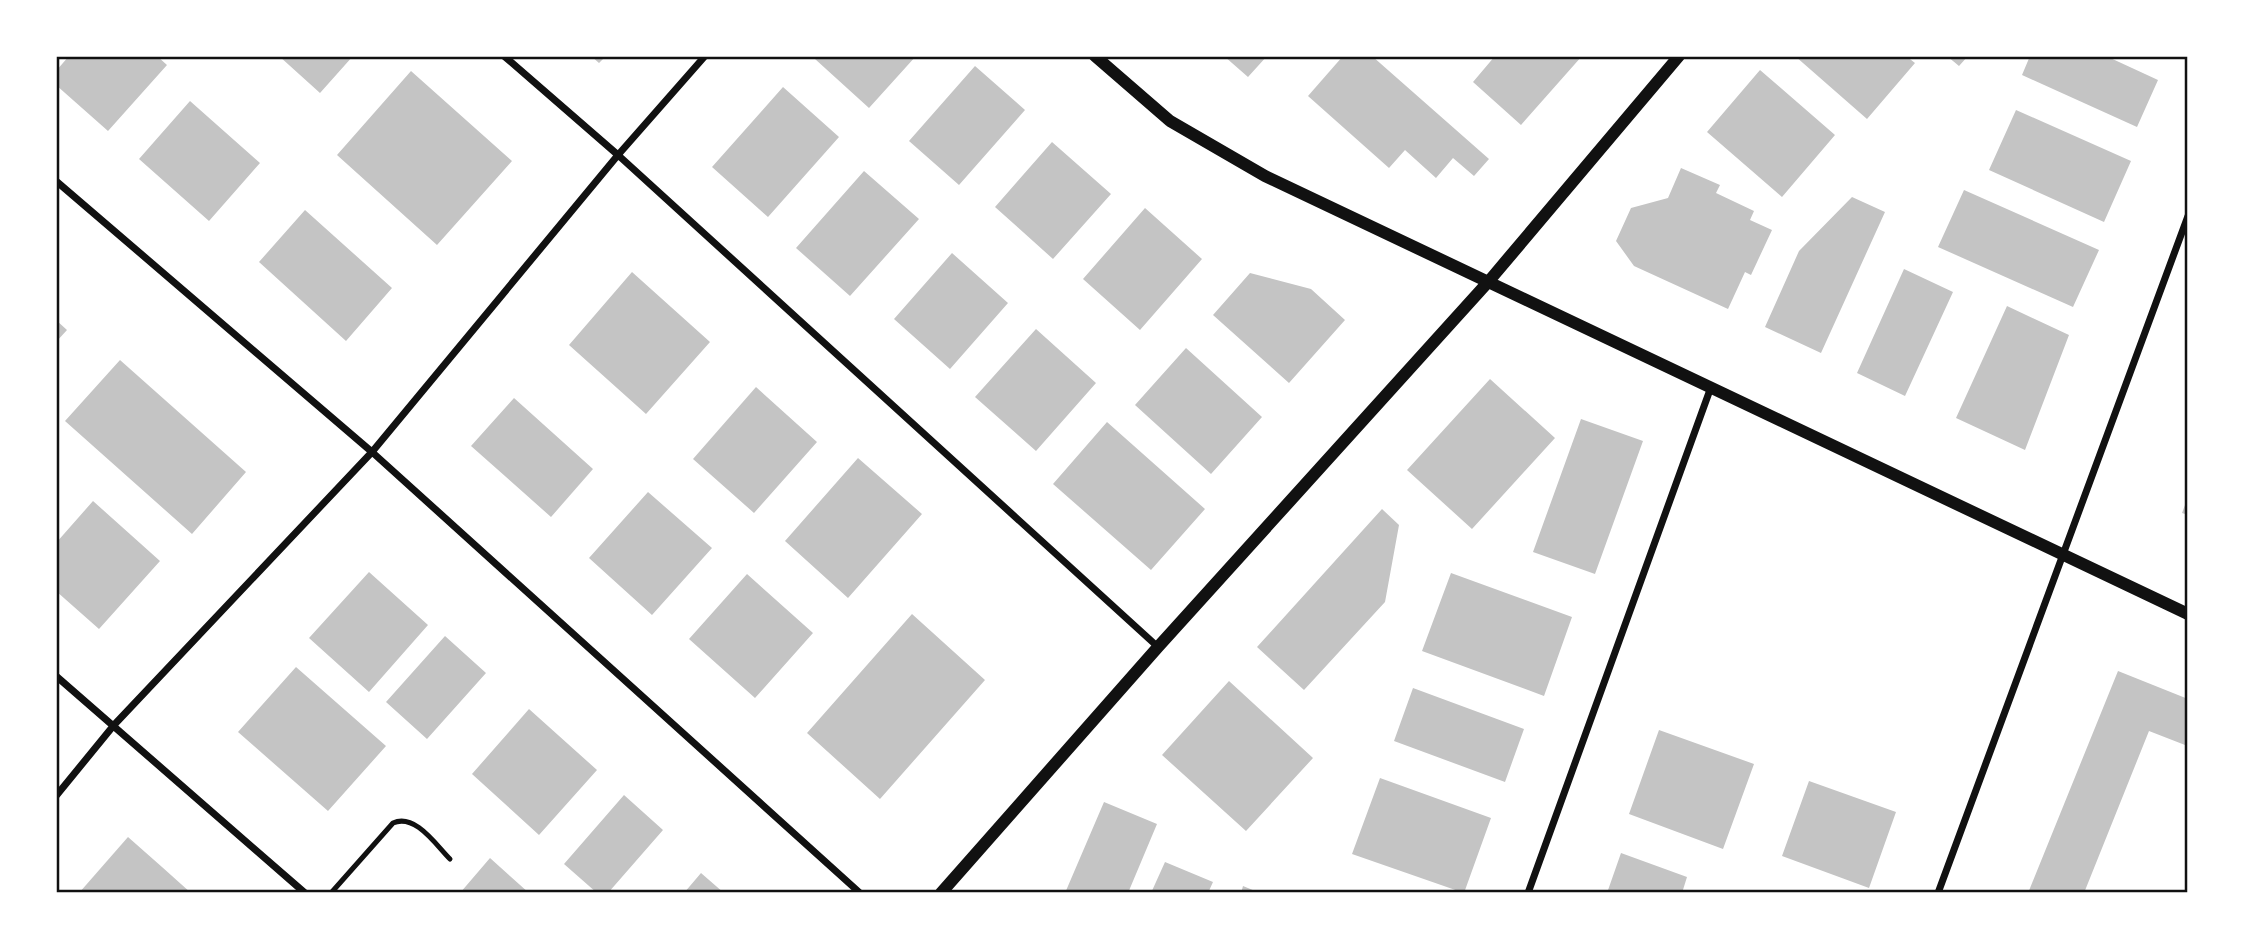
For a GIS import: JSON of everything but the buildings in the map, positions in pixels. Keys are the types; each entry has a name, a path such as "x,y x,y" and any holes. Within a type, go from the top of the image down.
{"street":[{"path":"504,56 618,155 1158,647"},
{"path":"56,796 114,725 372,452 618,155 705,56"},
{"path":"1095,56 1170,121 1265,176 2188,614"},
{"path":"941,893 1158,647 1489,281 1679,56"},
{"path":"56,181 372,452 860,893"},
{"path":"1938,893 2188,216"},
{"path":"1528,893 1711,387"},
{"path":"56,676 305,893"}],"lane":[{"path":"331,893 393,823 401,819 411,821 450,859"}]}
